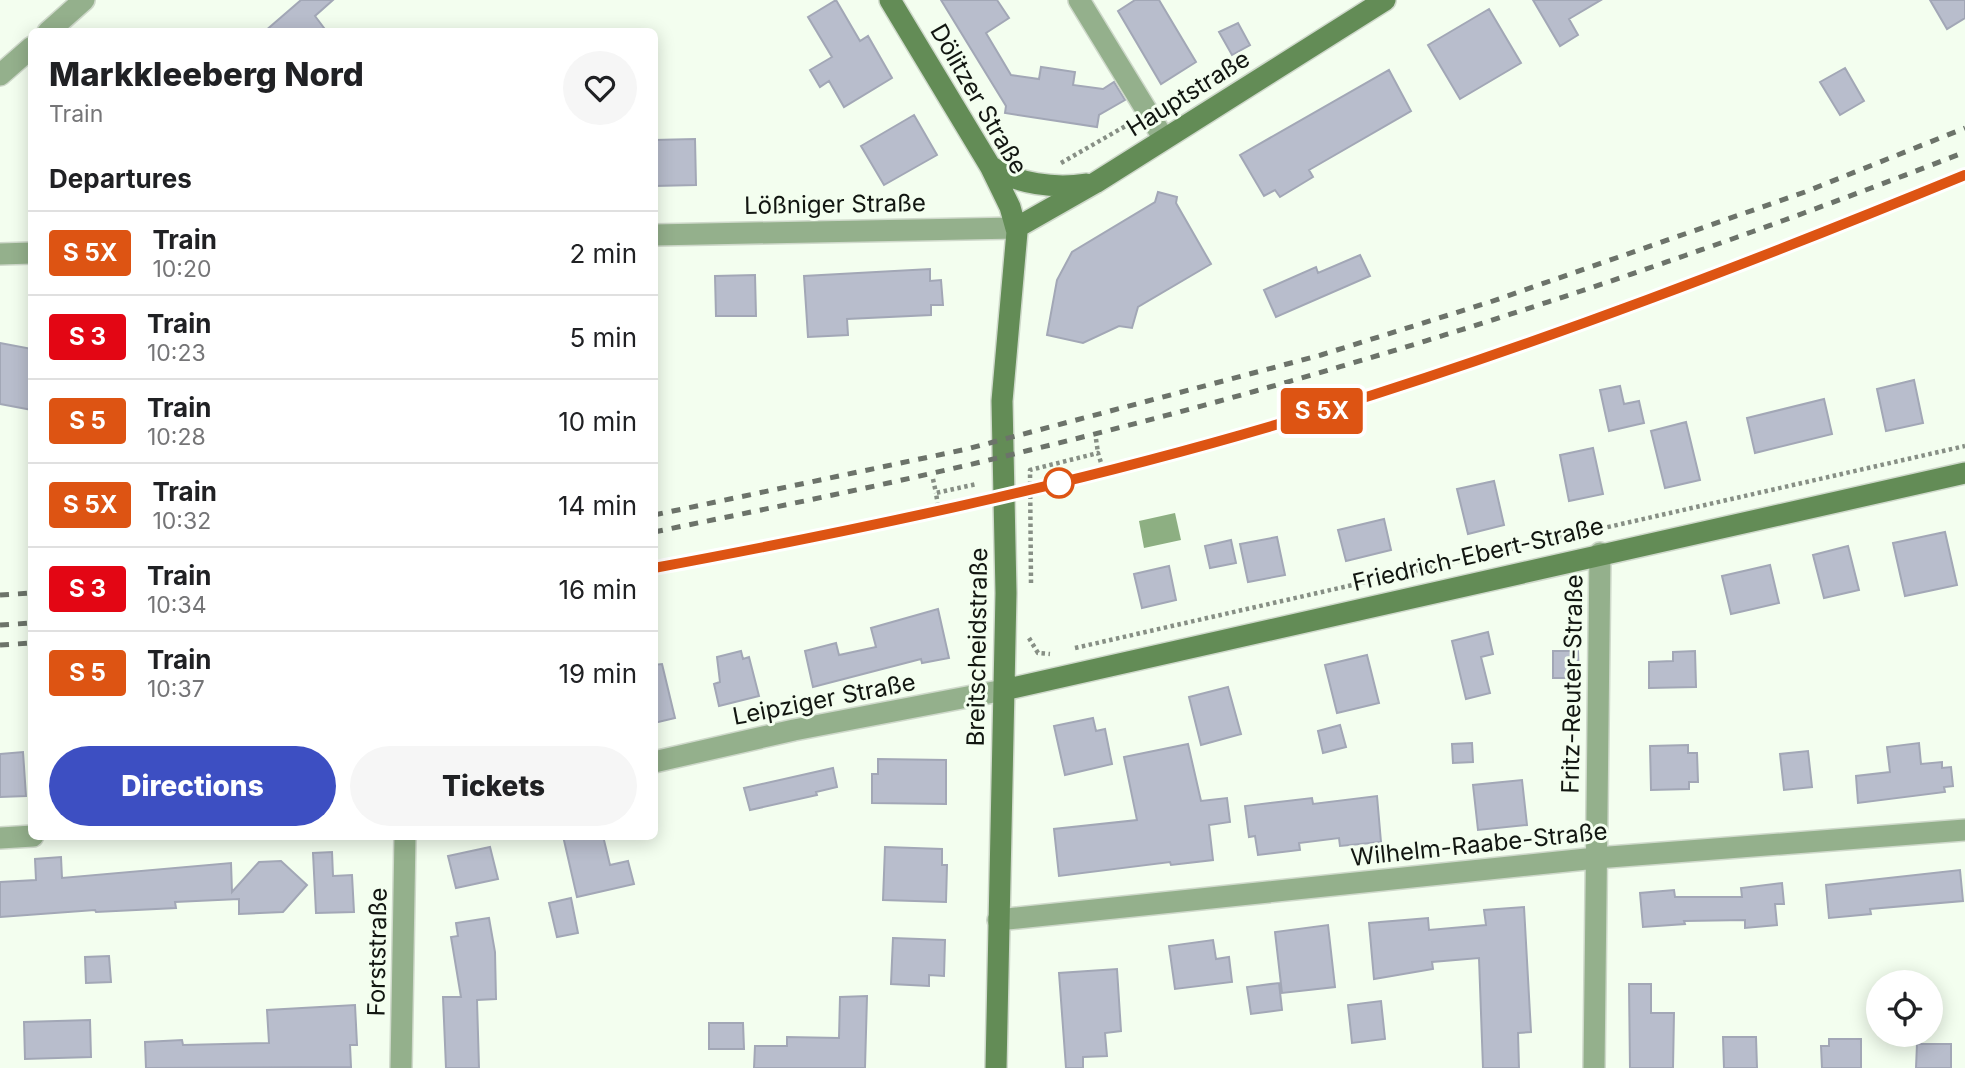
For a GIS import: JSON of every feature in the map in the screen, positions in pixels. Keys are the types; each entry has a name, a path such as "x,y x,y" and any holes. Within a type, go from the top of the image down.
{"main road":[{"name":"Dölitzer Straße","path":"890,0 990,166 1017,228"},
{"name":"Hauptstraße","path":"1017,228 1095,183 1385,0"},
{"path":"990,166 1004,174 1045,184 1069,186 1095,183"},
{"name":"Breitscheidstraße","path":"996,1068 1006,593 1002,401 1004,357 1018,256 1017,228"},
{"name":"Friedrich-Ebert-Straße","path":"1004,690 1965,473"}],"street":[{"path":"52,28 84,0"},
{"path":"1080,0 1164,139"},
{"path":"0,75 28,50"},
{"name":"Lößniger Straße","path":"658,235 1017,228"},
{"path":"0,254 28,253"},
{"name":"Fritz-Reuter-Straße","path":"1594,1068 1600,554"},
{"name":"Leipziger Straße","path":"658,761 794,730 1004,690"},
{"name":"Wilhelm-Raabe-Straße","path":"998,920 1596,858 1965,830"},
{"path":"0,838 28,836"},
{"name":"Forststraße","path":"401,1068 405,840"}],"path":[{"path":"1055,166 1136,120"},
{"path":"1096,439 1102,466"},
{"path":"1029,627 1033,647 1038,653 1048,655 1965,446"},
{"path":"1031,596 1030,470 1098,453"},
{"path":"933,479 938,506"},
{"path":"936,493 977,484"}],"shaded area":[{"path":"1175,513 1181,540 1144,548 1139,521"}],"building":[{"path":"301,0 333,0 315,16 324,28 269,28"},
{"path":"836,0 860,41 868,36 892,78 844,107 829,81 820,87 810,70 832,57 808,17"},
{"path":"941,0 997,0 1009,18 986,33 1011,75 1039,79 1041,67 1075,72 1073,85 1103,89 1114,82 1125,100 1099,115 1097,127 1005,113 1006,106"},
{"path":"1135,0 1159,0 1196,62 1161,84 1118,11"},
{"path":"1533,0 1601,0 1569,19 1578,35 1560,46"},
{"path":"1930,0 1965,0 1965,18 1947,29"},
{"path":"1489,9 1521,63 1460,99 1428,45"},
{"path":"1238,23 1250,45 1232,55 1219,32"},
{"path":"1845,68 1864,101 1840,115 1820,82"},
{"path":"1389,70 1411,111 1309,170 1313,177 1280,197 1275,190 1264,196 1240,155"},
{"path":"914,115 937,155 884,185 861,146"},
{"path":"695,139 696,185 658,186 658,140"},
{"path":"1158,192 1177,197 1176,203 1211,264 1138,307 1132,328 1119,326 1083,343 1047,335 1057,280 1072,252 1155,202"},
{"path":"1360,255 1370,276 1276,317 1264,290 1316,267 1318,273"},
{"path":"930,269 930,281 941,280 943,305 931,305 931,315 847,319 848,335 808,337 804,276"},
{"path":"755,275 756,316 716,316 715,276"},
{"path":"0,343 28,348 28,409 0,404"},
{"path":"1914,380 1923,423 1886,431 1877,389"},
{"path":"1620,386 1624,404 1639,401 1644,423 1609,431 1600,390"},
{"path":"1824,399 1832,434 1755,453 1747,418"},
{"path":"1686,422 1700,480 1665,488 1651,431"},
{"path":"1593,448 1603,494 1569,501 1560,455"},
{"path":"1494,481 1504,525 1468,534 1457,489"},
{"path":"1384,519 1391,550 1346,561 1338,530"},
{"path":"1945,532 1957,585 1905,596 1893,543"},
{"path":"1277,537 1285,575 1248,582 1240,544"},
{"path":"1231,540 1236,563 1210,568 1205,546"},
{"path":"1848,546 1859,590 1824,598 1813,555"},
{"path":"1770,565 1779,603 1731,614 1722,576"},
{"path":"1169,566 1176,600 1142,608 1134,574"},
{"path":"938,609 949,658 922,663 921,659 813,687 805,651 836,643 839,655 876,647 871,628"},
{"path":"1488,632 1493,654 1481,657 1490,693 1466,699 1452,641"},
{"path":"741,651 743,659 749,657 759,696 719,706 714,684 720,682 717,657"},
{"path":"1553,651 1578,651 1579,678 1553,678"},
{"path":"1695,651 1696,687 1649,688 1649,662 1673,661 1673,652"},
{"path":"1367,655 1379,703 1337,713 1325,665"},
{"path":"658,664 662,664 675,718 658,722"},
{"path":"1228,687 1241,734 1201,745 1189,697"},
{"path":"1093,718 1096,731 1105,729 1112,764 1065,775 1054,726"},
{"path":"1340,725 1346,747 1323,753 1318,731"},
{"path":"1472,743 1473,762 1453,763 1452,744"},
{"path":"1919,743 1921,764 1942,762 1942,768 1951,767 1953,786 1944,787 1945,792 1858,803 1856,776 1890,772 1887,747"},
{"path":"1188,744 1201,801 1227,798 1230,822 1209,825 1213,860 1171,865 1170,862 1059,876 1054,829 1137,820 1124,757"},
{"path":"1688,745 1688,753 1697,753 1698,782 1689,782 1689,789 1651,790 1650,746"},
{"path":"1808,751 1812,787 1784,790 1780,754"},
{"path":"23,752 26,796 0,797 0,754"},
{"path":"878,759 946,760 946,804 872,803 872,774 878,774"},
{"path":"833,768 837,787 816,792 817,795 750,810 744,788"},
{"path":"1522,780 1527,825 1478,830 1473,785"},
{"path":"1377,796 1381,842 1340,846 1339,838 1299,843 1300,850 1258,855 1255,836 1249,837 1245,806 1312,798 1313,804"},
{"path":"564,840 604,840 610,865 628,861 634,884 577,897"},
{"path":"490,847 498,879 456,888 448,856"},
{"path":"885,847 942,849 942,865 947,865 946,902 883,900"},
{"path":"332,852 333,876 352,875 354,912 316,913 313,853"},
{"path":"61,857 62,878 231,863 232,892 259,862 281,861 307,885 283,912 239,914 239,899 175,902 176,908 95,910 0,917 0,882 36,880 35,859"},
{"path":"1960,870 1963,901 1870,909 1871,914 1829,918 1826,885"},
{"path":"1782,883 1784,904 1775,904 1777,925 1745,928 1745,920 1684,921 1685,924 1643,927 1640,893 1674,890 1675,897 1742,897 1741,888"},
{"path":"571,898 578,933 557,937 549,903"},
{"path":"1524,907 1531,1032 1518,1033 1519,1068 1483,1068 1479,958 1432,962 1433,969 1374,979 1369,923 1428,918 1429,930 1486,925 1484,910"},
{"path":"489,918 495,952 496,999 477,1000 479,1068 446,1068 443,997 461,997 451,937 458,936 456,923"},
{"path":"1328,925 1335,987 1282,993 1275,932"},
{"path":"893,938 945,940 944,976 929,975 929,986 891,984"},
{"path":"1213,940 1216,959 1229,957 1232,982 1175,989 1169,946"},
{"path":"109,956 111,982 86,983 85,957"},
{"path":"1117,969 1121,1031 1105,1033 1107,1056 1083,1057 1083,1068 1066,1068 1059,973"},
{"path":"1279,983 1282,1010 1251,1014 1247,987"},
{"path":"1629,984 1651,984 1651,1013 1674,1013 1673,1068 1630,1068"},
{"path":"867,996 865,1068 754,1068 755,1046 787,1046 787,1037 839,1038 840,997"},
{"path":"1381,1001 1385,1039 1352,1043 1348,1005"},
{"path":"355,1005 357,1045 350,1045 351,1067 146,1068 145,1042 182,1040 183,1045 269,1043 267,1010"},
{"path":"90,1020 91,1057 25,1059 24,1022"},
{"path":"709,1023 743,1023 744,1049 709,1049"},
{"path":"1723,1037 1756,1037 1757,1068 1724,1068"},
{"path":"1829,1039 1861,1039 1861,1068 1822,1068 1821,1046 1829,1046"},
{"path":"1943,1044 1951,1044 1951,1068 1916,1068 1917,1047 1943,1047"}],"railway":[{"path":"658,514 967,449 1321,355 1490,302 1805,192 1965,128"},
{"path":"658,531 983,461 1267,388 1502,317 1619,278 1735,238 1965,152"},
{"path":"658,567 992,499 1242,435 1487,357 1648,299 1965,175"},
{"path":"0,595 28,593"},
{"path":"0,625 28,623"},
{"path":"0,645 28,643"}],"train":[{"path":"658,567 813,539 967,506 1322,411 1536,340 1726,271 1965,175"}]}
